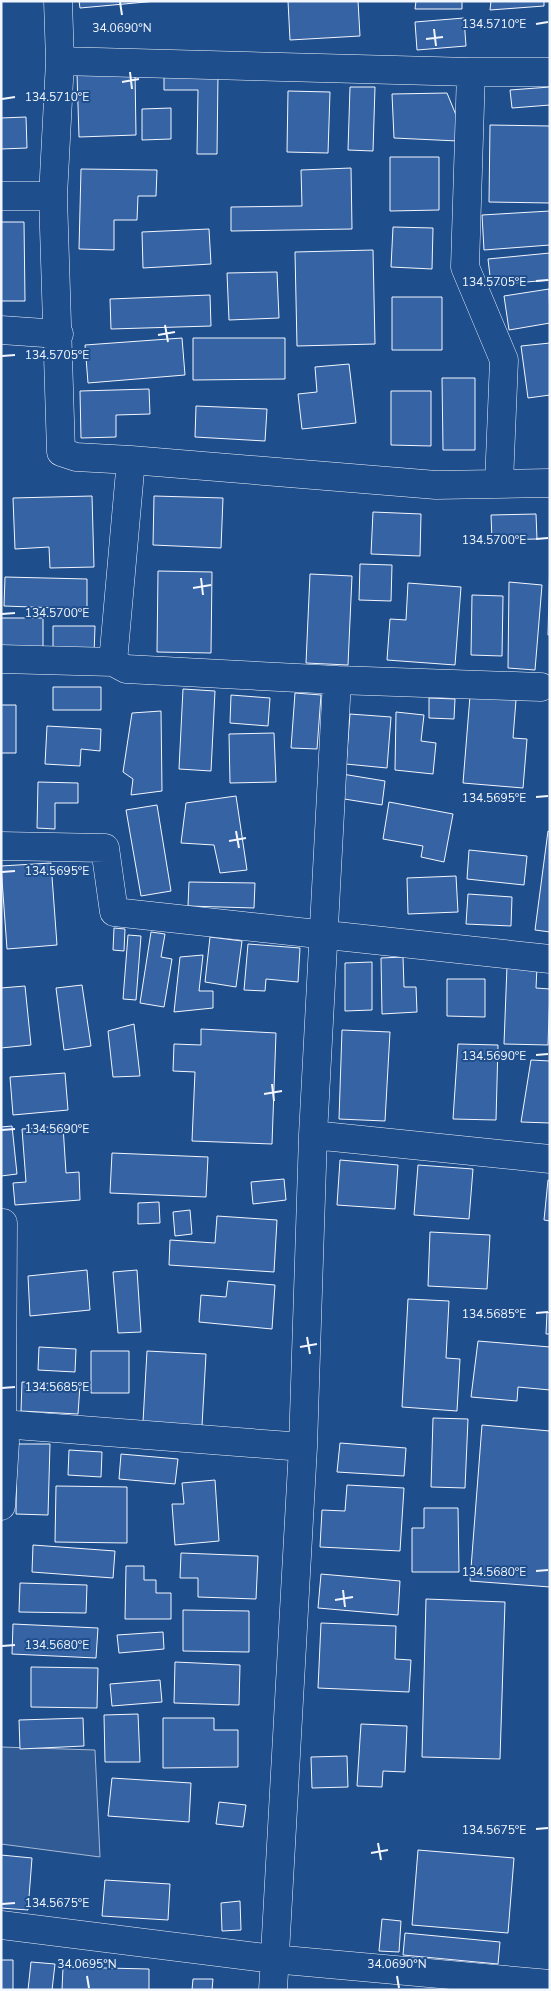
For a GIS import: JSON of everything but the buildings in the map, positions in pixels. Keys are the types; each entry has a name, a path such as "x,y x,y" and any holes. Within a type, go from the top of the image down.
{"street":[{"path":"58,1 60,60 53,196 62,452 76,457 436,485 550,483"},
{"path":"60,60 470,72 550,72"},
{"path":"470,72 465,267 504,360 499,483"},
{"path":"1,196 53,196"},
{"path":"1,330 59,334"},
{"path":"113,662 131,460"},
{"path":"1,659 113,662 126,669 336,680 541,687"},
{"path":"273,1990 273,1959 303,1447 313,1135 336,680"},
{"path":"1,846 105,848 114,912 550,959"},
{"path":"313,1135 550,1158"},
{"path":"1,1223 3,1436 1,1506"},
{"path":"3,1436 303,1447"},
{"path":"1,1925 273,1959 550,1984"}],"shaded area":[{"path":"1,1747 95,1750 100,1857 1,1844"}]}
